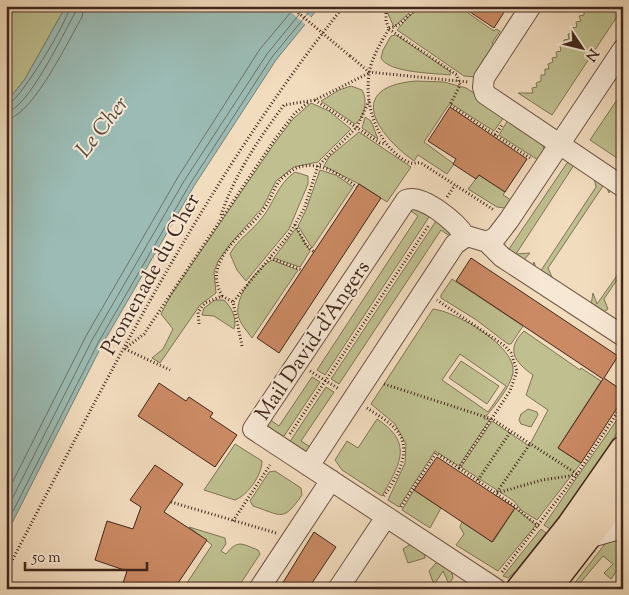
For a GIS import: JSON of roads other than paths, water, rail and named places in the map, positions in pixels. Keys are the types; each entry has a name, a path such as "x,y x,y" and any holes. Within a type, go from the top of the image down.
{"main road":[{"path":"505,584 570,525 623,449"},
{"path":"548,589 623,489"}],"street":[{"path":"531,6 482,83 484,91 489,97 623,187"},
{"path":"487,242 496,237 510,220 623,49"},
{"name":"Mail David-d'Angers","path":"309,466 253,429 406,200 412,198 419,199 456,222 465,236"},
{"path":"505,584 389,508 330,480 309,466 455,244 465,236 473,236 487,242 502,257 623,336"},
{"path":"259,589 330,480"},
{"path":"338,589 389,508"},
{"path":"588,538 623,528"}],"water":[{"name":"Le Cher","path":"66,6 320,6 276,60 194,186 102,345 6,535 6,103 25,79"}]}
